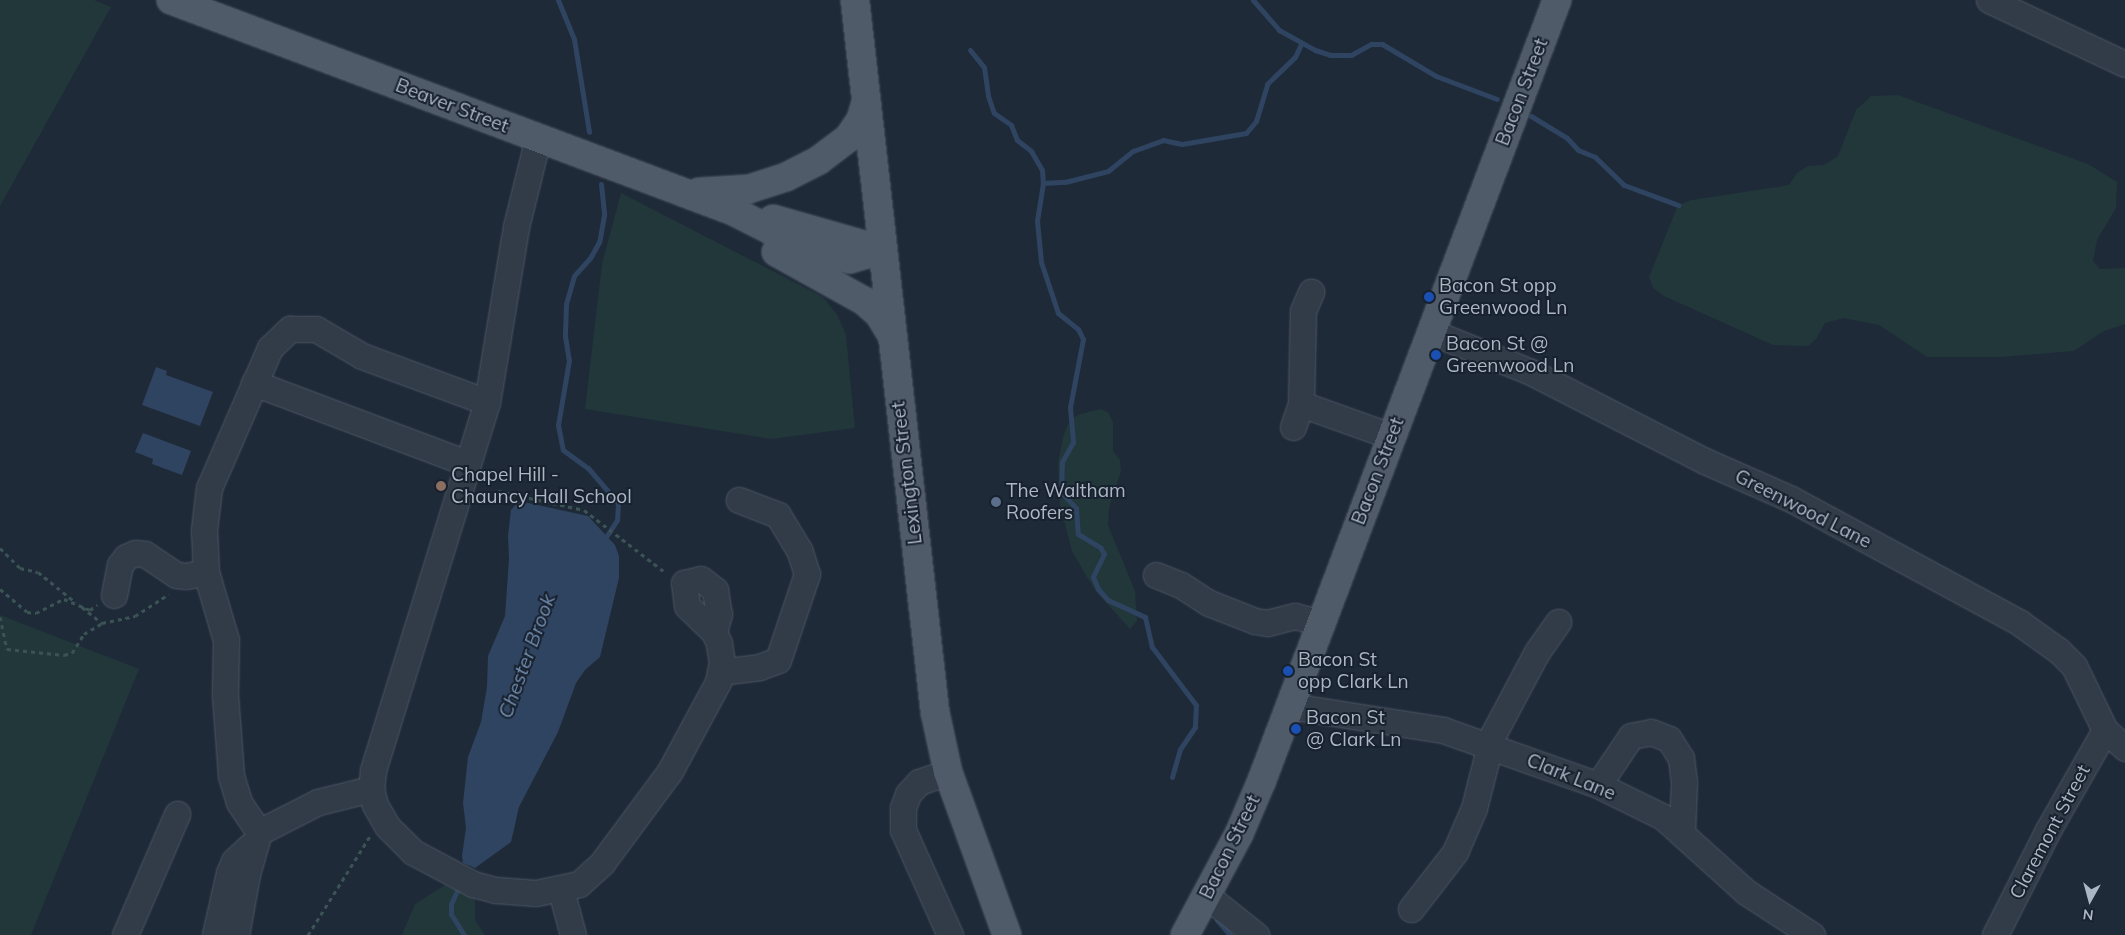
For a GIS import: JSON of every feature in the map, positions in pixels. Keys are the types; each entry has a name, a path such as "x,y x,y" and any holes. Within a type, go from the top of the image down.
{"main road":[{"name":"Beaver Street","path":"171,0 733,211 826,255 850,259 882,250"},
{"name":"Lexington Street","path":"855,0 867,97 890,332 935,712 948,772 1007,935"},
{"name":"Bacon Street","path":"1185,935 1239,834 1290,706 1557,0"},
{"path":"668,187 701,192 736,191 786,177 842,145 856,128 867,97"},
{"path":"637,175 864,300 879,314 890,332"}],"street":[{"path":"1989,0 2125,64"},
{"path":"538,138 518,218 487,402 373,771 371,789 382,817 413,852 450,874 473,884 521,892 561,890 579,884 591,875 635,822 670,771 711,698 720,672 719,643 714,632 719,614 714,590 701,579 684,583 684,588"},
{"path":"1311,292 1303,311 1297,415 1391,436"},
{"path":"236,935 257,838 239,802 232,775 225,694 226,640 196,574 209,488 254,383 276,339 290,329 307,327 362,356 487,402"},
{"name":"Greenwood Lane","path":"1431,332 1530,372 1705,461 1790,499 2020,624 2059,650 2074,666 2106,730 2125,748"},
{"path":"254,383 467,463"},
{"path":"720,672 759,667 778,660 782,640 807,574 799,550 778,515 739,500"},
{"path":"114,594 120,565 126,557 134,553 145,554 176,575 196,574"},
{"path":"1156,574 1181,585 1217,607 1255,622 1267,623 1295,616 1321,623"},
{"path":"1412,909 1455,852 1474,808 1489,744 1537,652 1558,622"},
{"name":"Clark Lane","path":"1290,706 1443,730 1489,744 1598,785 1663,817 1682,832 1746,892 1812,935"},
{"name":"Claremont Street","path":"1996,935 2048,830 2106,730"},
{"path":"1598,785 1630,736 1651,732 1669,739 1681,758 1684,782 1682,832"},
{"path":"948,772 919,782 908,794 902,808 903,830 950,935"},
{"path":"215,935 234,861 275,821 318,802 371,789"},
{"path":"125,935 177,814"},
{"path":"561,890 572,935"},
{"path":"1207,896 1256,935"}],"path":[{"path":"498,491 576,508 603,523 622,537 684,588"},
{"path":"0,548 20,568 38,572 102,623"},
{"path":"0,617 7,649 12,652 72,653 84,634 102,623 135,616 163,601 196,574"},
{"path":"0,589 27,612 36,613 58,600 94,609 101,600 114,594"},
{"path":"308,935 382,817"}],"green space":[{"path":"0,0 94,0 111,7 0,206"},
{"path":"1898,95 2088,164 2117,182 2116,208 2097,240 2093,261 2100,269 2125,268 2125,324 2104,331 2074,351 2001,357 1927,357 1879,325 1843,318 1825,323 1816,339 1808,346 1773,345 1664,296 1653,288 1649,277 1678,205 1692,200 1789,185 1797,173 1808,166 1824,165 1838,156 1856,110 1871,96"},
{"path":"621,193 823,297 838,316 846,335 855,428 771,439 585,409 602,264"},
{"path":"1100,409 1108,412 1113,422 1113,451 1120,460 1121,471 1109,508 1108,525 1135,591 1137,621 1130,629 1094,589 1072,551 1060,505 1058,463 1063,437 1069,422 1078,415"},
{"path":"0,615 139,669 31,935 0,935"},
{"path":"445,885 475,898 475,920 485,935 402,935 415,904"}],"water":[{"path":"156,367 167,371 166,375 213,392 200,426 142,405"},
{"path":"143,433 191,451 182,475 152,464 153,459 135,452"},
{"path":"519,501 588,516 615,545 619,556 619,578 600,657 585,670 576,683 558,732 519,807 511,842 475,868 463,863 462,856 466,828 463,803 468,757 481,722 487,687 488,656 505,616 509,559 508,536 511,510"}],"waterway":[{"name":"Chester Brook","path":"558,0 574,39 589,132"},
{"path":"1253,0 1279,30 1315,50 1330,55 1351,55 1371,44 1382,44 1436,76 1497,99"},
{"path":"1043,183 1065,182 1108,171 1133,151 1163,140 1182,144 1246,133 1256,121 1267,84 1295,57 1301,44"},
{"path":"970,50 984,67 988,96 994,113 1011,125 1017,140 1031,151 1042,170 1043,183 1037,221 1041,262 1058,313 1078,329 1083,339 1070,407 1073,442 1062,462 1061,492 1076,508 1078,534 1100,547 1104,554 1093,577 1098,589 1108,600 1145,617 1152,647 1196,705 1195,727 1180,749 1172,777"},
{"path":"1531,116 1567,138 1578,150 1595,157 1624,185 1678,205"},
{"name":"Chester Brook","path":"601,184 604,215 599,242 590,258 574,276 566,304 565,336 569,360 558,425 563,450 588,468 618,503 617,520 604,540"},
{"name":"Chester Brook","path":"460,884 451,904 451,914 464,935"},
{"path":"1217,920 1230,935"}],"place":[{"name":"Bacon St opp Greenwood Ln","path":"1429,297"},
{"name":"Bacon St @ Greenwood Ln","path":"1436,355"},
{"name":"Chapel Hill - Chauncy Hall School","path":"441,486"},
{"name":"The Waltham Roofers","path":"996,502"},
{"name":"Bacon St opp Clark Ln","path":"1288,671"},
{"name":"Bacon St @ Clark Ln","path":"1296,729"}]}
